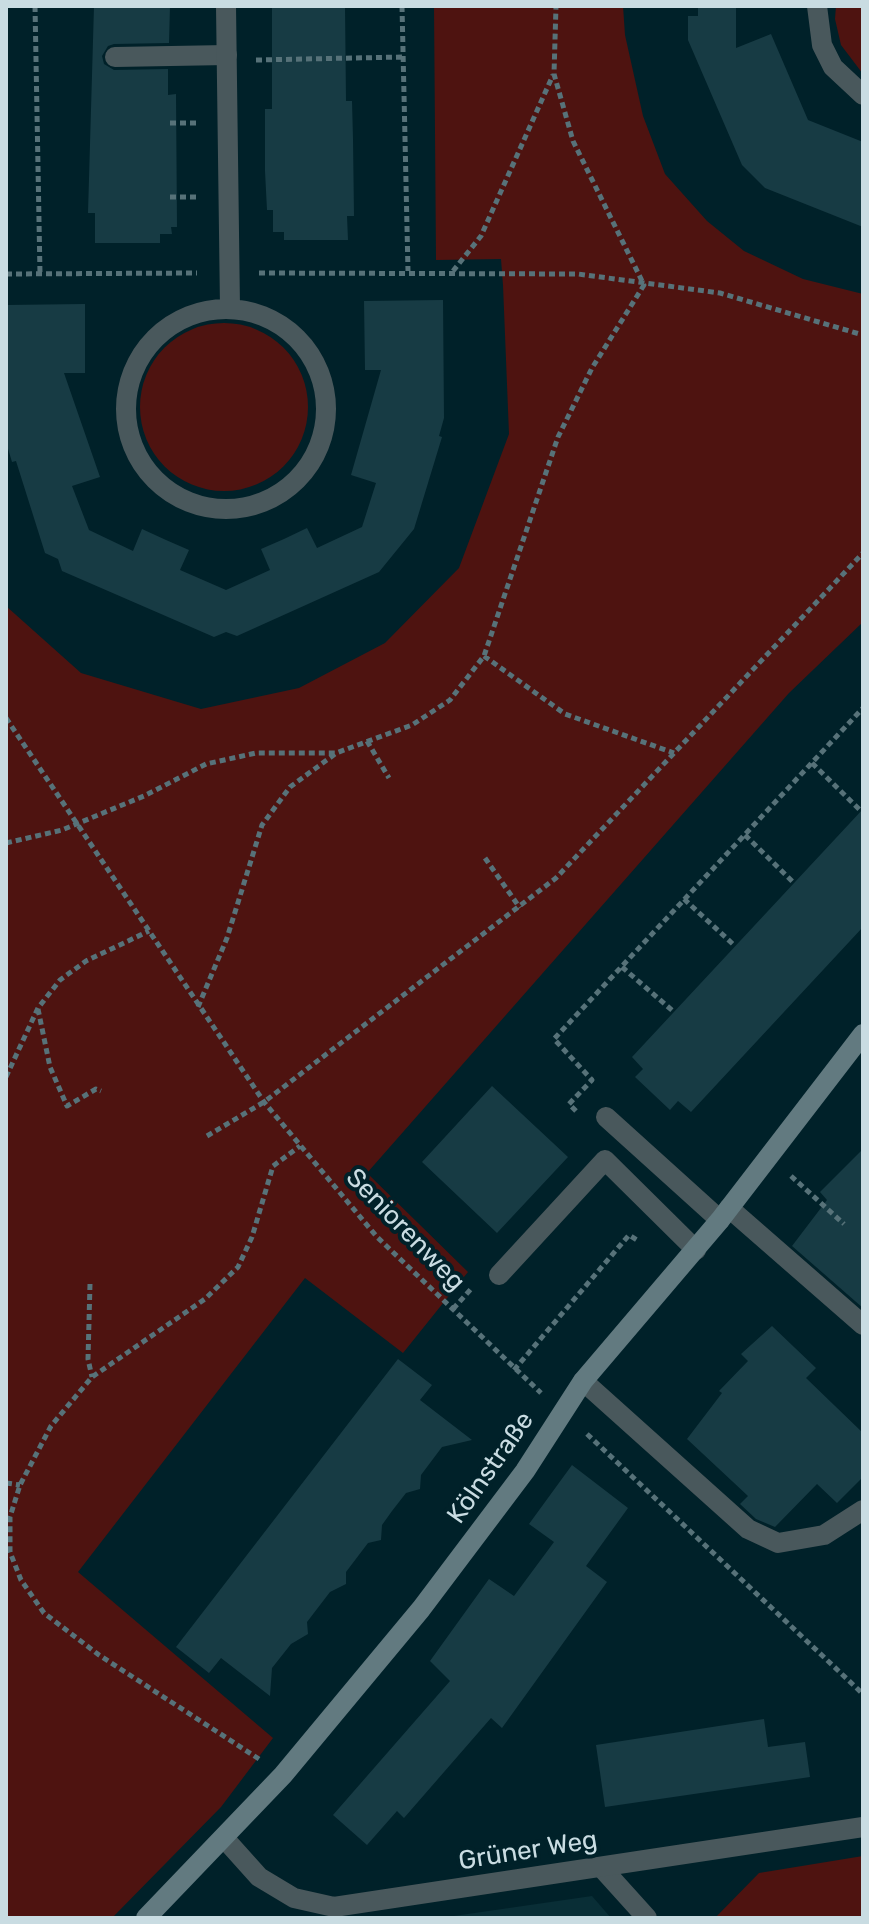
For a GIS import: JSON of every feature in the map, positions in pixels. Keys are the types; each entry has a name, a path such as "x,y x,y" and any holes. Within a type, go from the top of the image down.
{"street":[{"path":"226,6 230,308"},
{"path":"817,6 817,21 828,56 850,86 863,95"},
{"path":"115,57 227,58"},
{"path":"230,308 274,321 297,338 313,360 324,385 327,413 322,440 309,465 291,486 268,501 241,508 214,509 188,502 165,488 146,469 130,432 127,392 135,366 150,343 170,325 195,314 230,308"},
{"name":"Kölnstraße","path":"146,1918 283,1775 421,1609 525,1471 583,1381 696,1250 863,1034"},
{"path":"606,1117 863,1325"},
{"path":"499,1275 605,1160 696,1250"},
{"path":"583,1381 748,1529 778,1543 824,1535 863,1510"},
{"name":"Grüner Weg","path":"224,1838 259,1877 294,1898 334,1907 863,1827"},
{"path":"601,1867 647,1918"}],"path":[{"path":"35,6 40,274"},
{"path":"402,6 408,271"},
{"path":"556,6 554,74 573,141 644,285"},
{"path":"227,58 403,57"},
{"path":"453,271 481,236 554,74"},
{"path":"6,274 408,271 578,274 720,293 863,335"},
{"path":"198,1007 227,938 262,825 290,787 336,753 433,713 450,700 484,656 558,437 592,368 644,285"},
{"path":"207,1136 264,1102 556,878 863,553"},
{"path":"484,656 565,714 674,753"},
{"path":"581,1115 569,1104 592,1080 554,1039 863,708"},
{"name":"Seniorenweg","path":"6,718 264,1102 377,1237 514,1370 562,1411 863,1694"},
{"path":"367,741 389,778"},
{"path":"6,843 45,836 122,806 219,760 256,753 336,753"},
{"path":"812,763 861,811"},
{"path":"745,835 794,883"},
{"path":"485,858 520,908"},
{"path":"684,899 735,946"},
{"path":"6,1077 38,1008 60,980 86,961 149,931"},
{"path":"622,967 674,1012"},
{"path":"38,1008 50,1067 67,1106 96,1089 101,1091"},
{"path":"283,1775 99,1655 44,1613 21,1580 10,1552 10,1517 20,1485 51,1426 92,1377 205,1299 238,1267 252,1237 273,1166 300,1146"},
{"path":"768,1156 844,1224"},
{"path":"514,1370 629,1235 679,1269"},
{"path":"90,1284 88,1359 92,1377"},
{"path":"6,1483 20,1485"}],"shaded area":[{"path":"434,6 623,6 625,35 643,116 665,174 707,221 744,251 803,279 863,294 863,622 789,693 367,1173 468,1272 403,1353 305,1278 78,1572 273,1738 221,1807 112,1918 6,1918 6,606 81,673 201,709 299,688 385,643 459,568 509,434 503,285 501,259 436,260"},
{"path":"836,6 863,6 863,74 841,45 835,19"},
{"path":"224,323 256,329 284,347 302,375 308,407 302,439 284,467 256,485 224,491 192,485 164,467 146,439 140,407 146,375 164,347 192,329"},
{"path":"863,1856 863,1918 715,1918 759,1873"},
{"path":"592,1896 611,1918 440,1918"}],"building":[{"path":"94,6 170,6 169,43 114,44 108,46 102,56 104,64 114,70 168,69 168,95 176,94 177,227 171,227 172,234 160,234 160,243 95,243 95,213 88,213"},
{"path":"272,6 345,6 346,101 352,101 354,216 347,216 348,240 284,240 284,232 273,232 273,210 267,210 265,171 265,109 272,109"},
{"path":"698,6 736,6 736,48 771,34 808,120 863,142 863,227 765,188 742,165 688,40 688,16 698,16"},
{"path":"443,300 444,418 439,436 442,437 414,529 379,572 237,636 226,632 214,637 62,571 58,559 45,553 16,461 12,462 6,442 6,305 85,304 85,373 64,373 100,477 72,486 89,530 133,551 142,529 189,550 180,570 226,590 270,570 261,549 307,528 317,548 362,527 376,483 351,475 381,370 365,370 364,301"},
{"path":"863,809 863,927 691,1112 678,1101 670,1110 635,1077 643,1069 632,1057"},
{"path":"492,1086 568,1157 497,1233 422,1162"},
{"path":"863,1149 863,1308 792,1246 827,1200 820,1192"},
{"path":"772,1326 816,1368 806,1378 863,1433 863,1477 837,1503 817,1484 775,1527 756,1519 740,1504 748,1496 687,1439 722,1393 719,1391 748,1361 741,1354"},
{"path":"398,1359 432,1385 420,1400 472,1440 442,1447 421,1475 420,1489 406,1493 382,1525 381,1540 368,1543 346,1572 346,1584 330,1592 307,1622 308,1634 291,1644 272,1668 270,1696 221,1658 209,1673 176,1647"},
{"path":"572,1465 628,1508 586,1566 607,1582 502,1728 491,1718 404,1818 397,1811 367,1845 333,1815 450,1681 430,1661 489,1579 514,1596 554,1542 529,1524"},
{"path":"764,1719 768,1747 805,1742 810,1777 605,1807 596,1745"}]}
